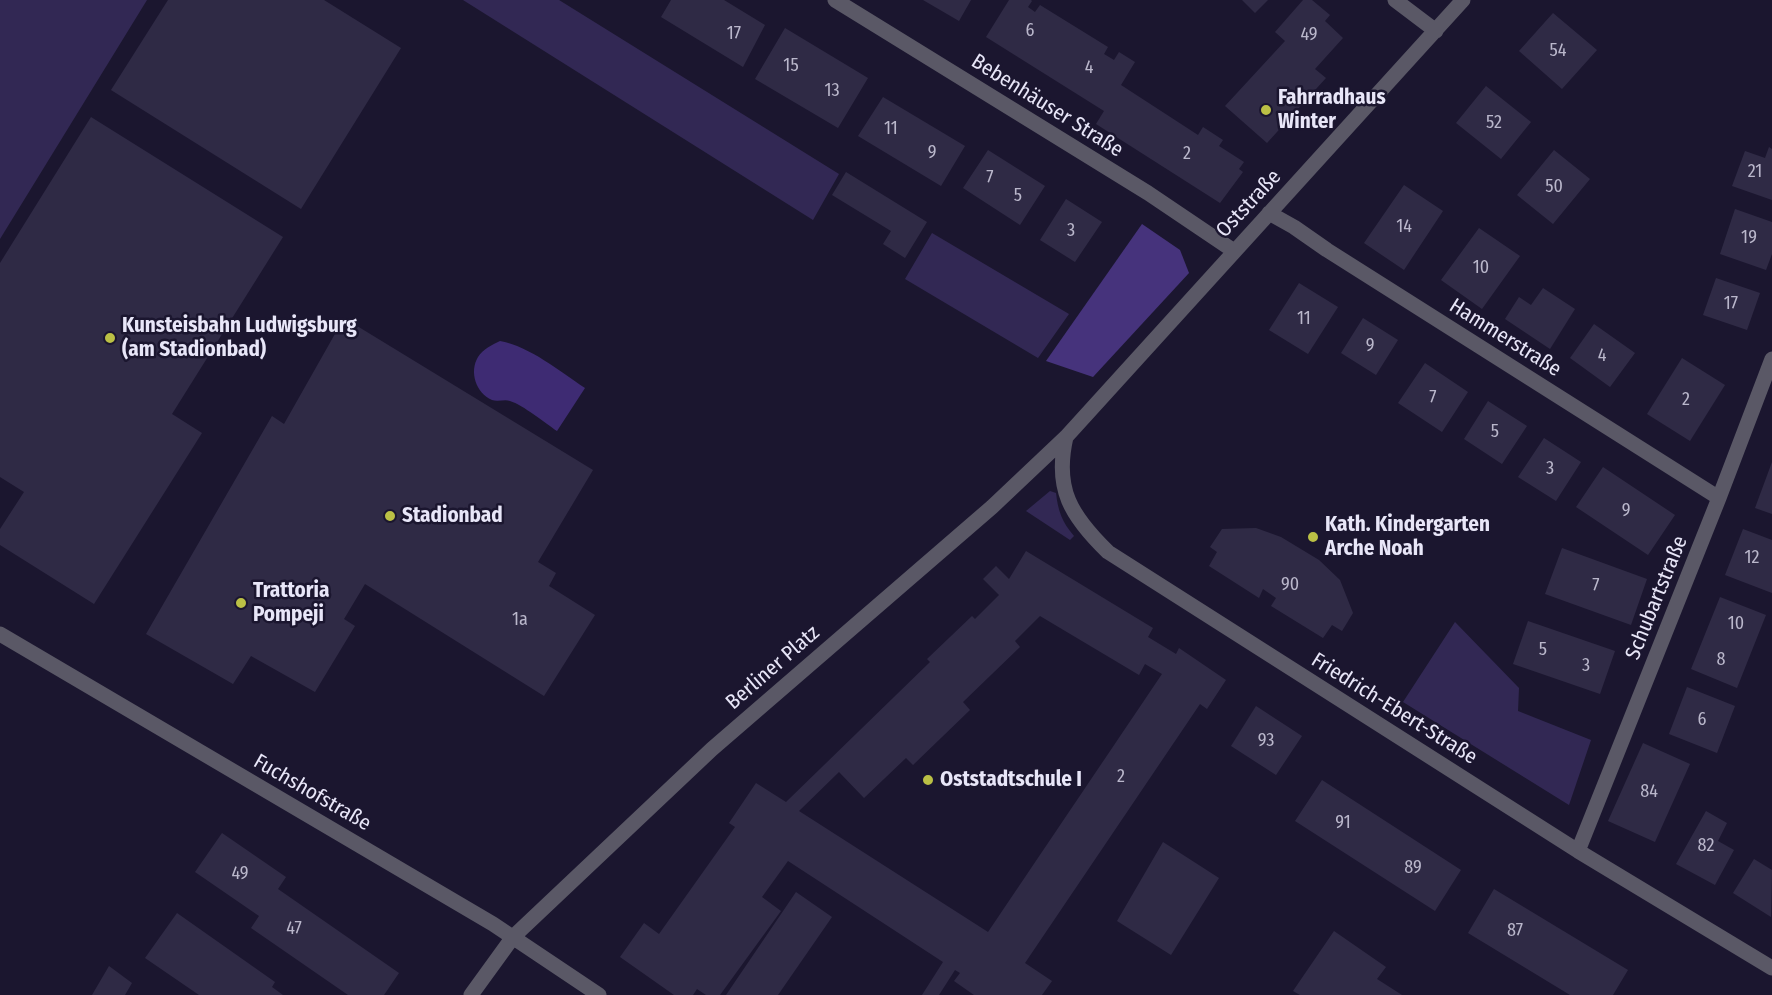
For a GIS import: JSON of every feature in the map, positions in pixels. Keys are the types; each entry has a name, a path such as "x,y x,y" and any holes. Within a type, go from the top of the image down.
{"street":[{"name":"Bebenhäuser Straße","path":"836,0 1148,193 1234,251"},
{"path":"1395,0 1436,31"},
{"name":"Oststraße","path":"1066,437 1462,0"},
{"name":"Hammerstraße","path":"1269,213 1719,498"},
{"name":"Schubartstraße","path":"1578,851 1772,359"},
{"name":"Friedrich-Ebert-Straße","path":"1066,437 1061,472 1066,492 1086,531 1107,552 1578,851 1772,968"},
{"name":"Berliner Platz","path":"513,938 712,749 992,507 1066,437"},
{"name":"Fuchshofstraße","path":"0,634 462,906 599,995"},
{"path":"471,995 513,938"}],"shaded area":[{"path":"0,0 147,0 0,239"},
{"path":"463,0 559,0 839,174 813,220"},
{"path":"1142,224 1180,250 1189,273 1093,377 1046,361"},
{"path":"932,233 1069,314 1038,358 905,279"},
{"path":"500,341 534,354 585,388 557,431 515,403 486,397 478,387 474,375 475,363 485,349"},
{"path":"1050,491 1056,493 1061,516 1074,536 1070,540 1026,511"},
{"path":"1455,622 1519,688 1518,711 1591,740 1569,805 1403,702"}],"building":[{"path":"168,0 324,0 401,48 301,209 111,90"},
{"path":"671,0 724,0 765,25 743,67 661,17"},
{"path":"923,0 971,0 959,21"},
{"path":"1009,0 1031,0 1028,7 1035,12 1040,5 1108,47 1104,54 1114,60 1119,52 1135,62 1121,85 1198,135 1203,127 1223,140 1219,146 1244,162 1239,169 1243,172 1220,203 1096,124 1104,111 986,37"},
{"path":"1242,0 1268,0 1255,13"},
{"path":"1303,0 1312,0 1330,15 1325,21 1343,38 1315,69 1326,78 1267,143 1225,106 1285,41 1275,32"},
{"path":"1553,13 1597,50 1562,89 1519,51"},
{"path":"785,28 868,78 838,128 755,79"},
{"path":"1486,86 1531,122 1501,159 1456,123"},
{"path":"883,97 965,146 941,186 858,136"},
{"name":"Kunsteisbahn Ludwigsburg (am Stadionbad)","path":"91,117 283,237 172,414 202,433 94,604 0,545 0,529 24,492 0,477 0,263"},
{"path":"1769,147 1772,149 1772,200 1732,186 1745,151 1765,158"},
{"path":"988,150 1045,186 1020,225 963,188"},
{"path":"1554,150 1590,179 1553,224 1517,195"},
{"path":"846,172 927,222 905,258 883,244 891,231 832,195"},
{"path":"1404,185 1443,211 1404,270 1364,243"},
{"path":"1066,199 1102,222 1075,262 1040,240"},
{"path":"1735,209 1772,222 1772,254 1766,270 1720,254"},
{"path":"1479,228 1520,256 1482,309 1441,280"},
{"path":"1716,278 1760,293 1747,330 1703,315"},
{"path":"1299,283 1338,307 1308,354 1269,330"},
{"path":"1543,288 1575,309 1550,349 1505,319 1519,297 1531,305"},
{"name":"Stadionbad","path":"344,318 593,470 538,562 556,573 549,586 595,615 544,696 365,584 344,619 355,626 315,692 251,656 233,684 146,634 272,416 284,424"},
{"path":"1363,318 1398,340 1376,375 1341,353"},
{"path":"1594,324 1635,353 1610,387 1570,358"},
{"path":"1682,358 1725,385 1690,441 1647,414"},
{"path":"1425,363 1468,392 1442,432 1398,403"},
{"path":"1488,401 1527,426 1502,464 1464,439"},
{"path":"1544,438 1581,462 1556,501 1518,477"},
{"path":"1772,462 1772,514 1755,508"},
{"path":"1603,467 1675,515 1648,555 1576,507"},
{"path":"1256,528 1281,537 1319,560 1340,580 1353,613 1342,631 1332,625 1323,638 1271,606 1276,598 1263,589 1259,598 1209,566 1217,552 1210,547 1222,529"},
{"path":"1743,529 1772,540 1772,593 1725,575"},
{"path":"1562,548 1647,579 1631,625 1545,594"},
{"path":"1026,551 1153,628 1148,637 1176,654 1179,648 1226,680 1207,709 1200,704 1025,963 1052,981 1042,995 974,995 954,981 960,973 955,970 939,995 922,995 943,962 788,861 762,897 781,911 720,995 706,995 697,989 693,995 674,995 620,957 644,923 659,934 735,827 729,823 756,783 786,802 930,662 927,659 972,616 975,619 999,595 983,579 996,566 1009,579","holes":["1040,616 1139,675 1145,664 1162,674 988,932 799,811 839,772 864,798 906,758 913,765 970,710 963,702 1020,647 1015,641"]},
{"path":"1720,597 1766,615 1737,688 1691,669"},
{"path":"1528,621 1615,651 1600,694 1513,664"},
{"path":"1687,687 1735,706 1717,753 1669,734"},
{"path":"1256,706 1302,736 1276,775 1231,746"},
{"path":"1643,743 1690,764 1655,842 1608,821"},
{"path":"1322,780 1461,870 1435,911 1295,821"},
{"path":"1706,811 1727,823 1718,841 1734,850 1715,885 1676,864"},
{"path":"222,833 286,877 278,889 399,973 384,995 348,995 251,928 259,916 195,872"},
{"path":"1163,842 1219,878 1171,955 1117,921"},
{"path":"1754,859 1772,870 1771,917 1733,893"},
{"path":"1494,889 1628,970 1613,995 1570,995 1468,933"},
{"path":"796,892 832,917 778,995 726,995"},
{"path":"177,913 275,982 272,987 283,995 199,995 145,958"},
{"path":"1334,931 1386,967 1377,979 1402,995 1300,995 1293,991"},
{"path":"109,966 132,983 125,995 92,995"}],"place":[{"name":"Fahrradhaus Winter","path":"1266,110"},
{"name":"Kunsteisbahn Ludwigsburg (am Stadionbad)","path":"110,338"},
{"name":"Stadionbad","path":"390,516"},
{"name":"Kath. Kindergarten Arche Noah","path":"1313,537"},
{"name":"Trattoria Pompeji","path":"241,603"},
{"name":"Oststadtschule I","path":"928,780"}]}
